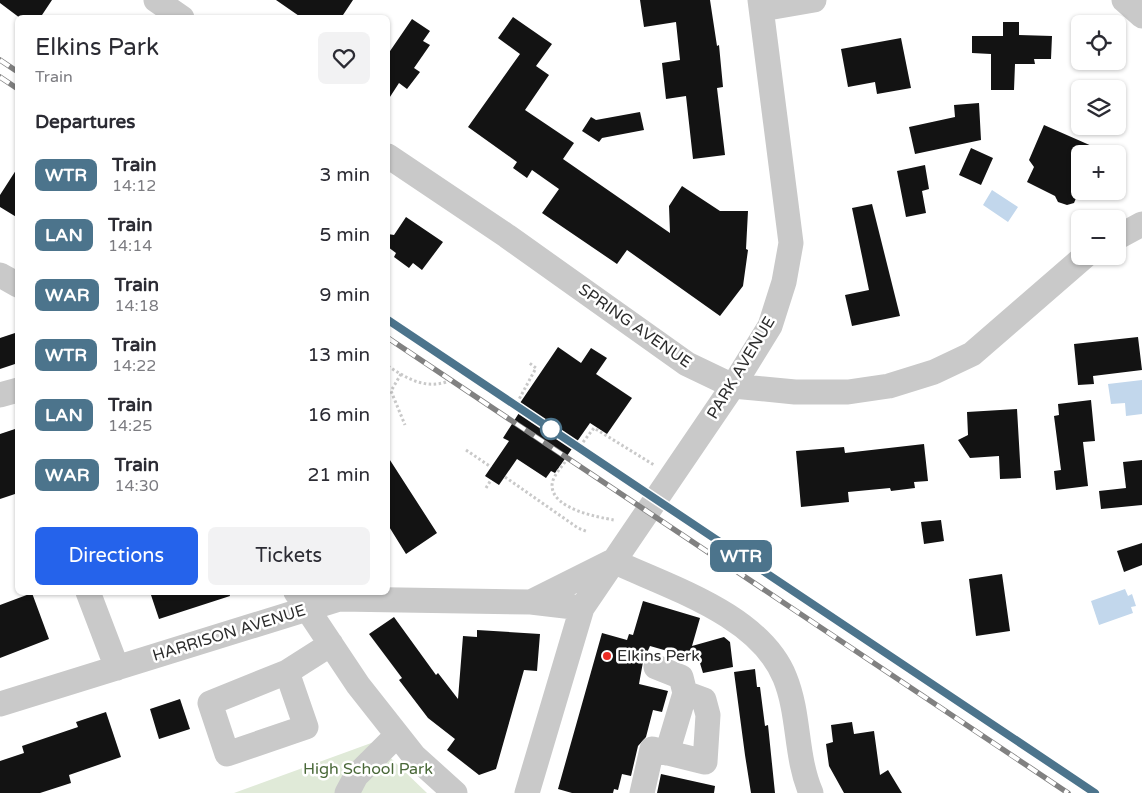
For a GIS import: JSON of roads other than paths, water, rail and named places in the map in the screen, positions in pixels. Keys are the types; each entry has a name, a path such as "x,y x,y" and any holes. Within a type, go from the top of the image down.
{"street":[{"path":"156,0 178,15"},
{"path":"761,4 814,0"},
{"path":"1124,0 1142,16"},
{"name":"PARK AVENUE","path":"528,793 582,608 733,386 770,326 784,282 791,243 761,4"},
{"name":"SPRING AVENUE","path":"390,157 507,236 687,364 733,386 795,392 848,392 889,386 934,372 972,354 1075,265"},
{"path":"1126,233 1142,224"},
{"path":"0,275 15,283"},
{"path":"0,395 15,391"},
{"path":"531,602 613,561 725,613 748,628 768,648 785,678 794,708 803,774 811,793"},
{"path":"89,595 117,668"},
{"name":"HARRISON AVENUE","path":"0,704 117,668 302,601 339,599 531,602 582,608"},
{"path":"302,601 358,686 397,735 414,756 455,793"},
{"path":"287,672 330,644"},
{"path":"656,667 681,677 685,693 667,753"},
{"path":"642,793 652,749 705,762 708,716 704,700 685,693"},
{"path":"348,793 356,776 397,735"}],"water":[{"path":"992,190 1018,207 1008,222 983,205"},
{"path":"1142,380 1142,414 1126,416 1125,403 1111,404 1108,384"},
{"path":"1125,589 1128,596 1132,594 1136,606 1131,607 1133,613 1099,625 1091,601"}],"railway":[{"path":"0,60 15,70"},
{"path":"0,77 15,87"},
{"path":"390,321 1095,793"},
{"path":"390,339 1068,793"}],"train":[{"name":"WTR","path":"390,321 1095,793"}],"place":[{"name":"Elkins Perk","path":"607,656"}],"park label":[{"name":"High School Park","path":"368,769"}]}
